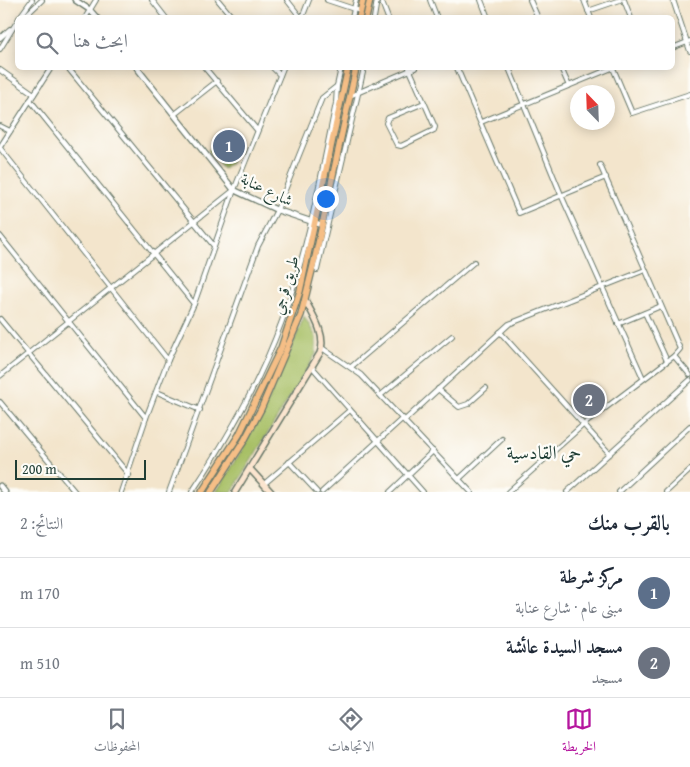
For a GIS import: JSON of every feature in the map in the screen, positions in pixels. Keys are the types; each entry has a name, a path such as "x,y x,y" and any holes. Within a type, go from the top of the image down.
{"highway":[{"path":"360,14 363,0"},
{"path":"367,15 370,0"},
{"name":"طريق قرجي","path":"202,492 239,435 281,348 300,291 348,70"},
{"name":"طريق قرجي","path":"211,492 244,441 261,409 284,358 305,300 356,70"}],"main road":[{"path":"235,492 314,368 322,348 317,323 305,300"},
{"path":"250,469 271,492"}],"street":[{"path":"22,15 32,0"},
{"path":"24,15 42,0"},
{"path":"75,0 94,15"},
{"path":"87,15 96,0"},
{"path":"152,0 164,15"},
{"path":"218,0 230,15"},
{"path":"287,0 299,15"},
{"path":"302,15 309,0"},
{"path":"327,0 354,9 360,14"},
{"path":"353,15 356,0"},
{"path":"374,15 377,0"},
{"path":"381,0 387,15"},
{"path":"430,0 436,15"},
{"path":"481,0 487,15"},
{"path":"530,0 537,15"},
{"path":"584,0 590,15"},
{"path":"588,10 622,0 630,15"},
{"path":"673,0 689,42 690,51"},
{"path":"0,49 15,24"},
{"path":"0,38 13,27"},
{"path":"675,47 689,42"},
{"path":"0,70 34,94"},
{"path":"50,70 0,147 168,360"},
{"path":"70,70 214,246"},
{"name":"شارع عنابة","path":"142,70 234,190 277,210 322,224"},
{"path":"208,70 257,130"},
{"path":"275,70 280,76"},
{"path":"122,492 146,418 168,360 194,304 234,190 282,70"},
{"path":"192,492 224,443 252,392 282,323 314,222 341,70"},
{"path":"317,270 364,70"},
{"path":"350,96 406,70"},
{"path":"411,70 424,103 434,130 401,146 397,145 386,121 424,103"},
{"path":"458,70 518,213 562,197 606,177"},
{"path":"510,70 562,197 643,378"},
{"path":"561,70 569,86"},
{"path":"481,122 607,70"},
{"path":"613,70 632,113 690,94"},
{"path":"175,114 216,81"},
{"path":"169,492 258,246 277,210 322,98 337,86"},
{"path":"30,100 194,304"},
{"path":"0,126 10,131"},
{"path":"508,492 583,424 674,356 680,347 600,165"},
{"path":"0,376 234,190"},
{"path":"0,236 146,418"},
{"path":"351,367 474,262"},
{"path":"322,492 509,324 645,270"},
{"path":"618,324 661,306"},
{"path":"644,313 667,361"},
{"path":"0,319 129,475"},
{"path":"500,332 610,454"},
{"path":"381,395 452,336"},
{"path":"322,348 351,367 381,395 471,492"},
{"path":"674,356 690,375"},
{"path":"314,368 423,492"},
{"path":"567,492 690,380"},
{"path":"438,389 459,407 468,404 486,388"},
{"path":"157,392 200,410"},
{"path":"0,402 75,492"},
{"path":"264,484 350,410"},
{"path":"619,492 690,426"},
{"path":"459,479 502,439"},
{"path":"390,492 433,451"},
{"path":"289,462 317,492"},
{"path":"666,492 690,470"},
{"path":"0,486 5,492"}],"green space":[{"path":"217,143 232,162 223,169 208,150"},
{"path":"304,316 316,337 316,354 232,492 216,492 265,407"}],"place":[{"name":"مركز شرطة","path":"229,146"},
{"name":"مسجد السيدة عائشة","path":"589,400"}],"district":[{"name":"حي القادسية","path":"544,452"}]}
